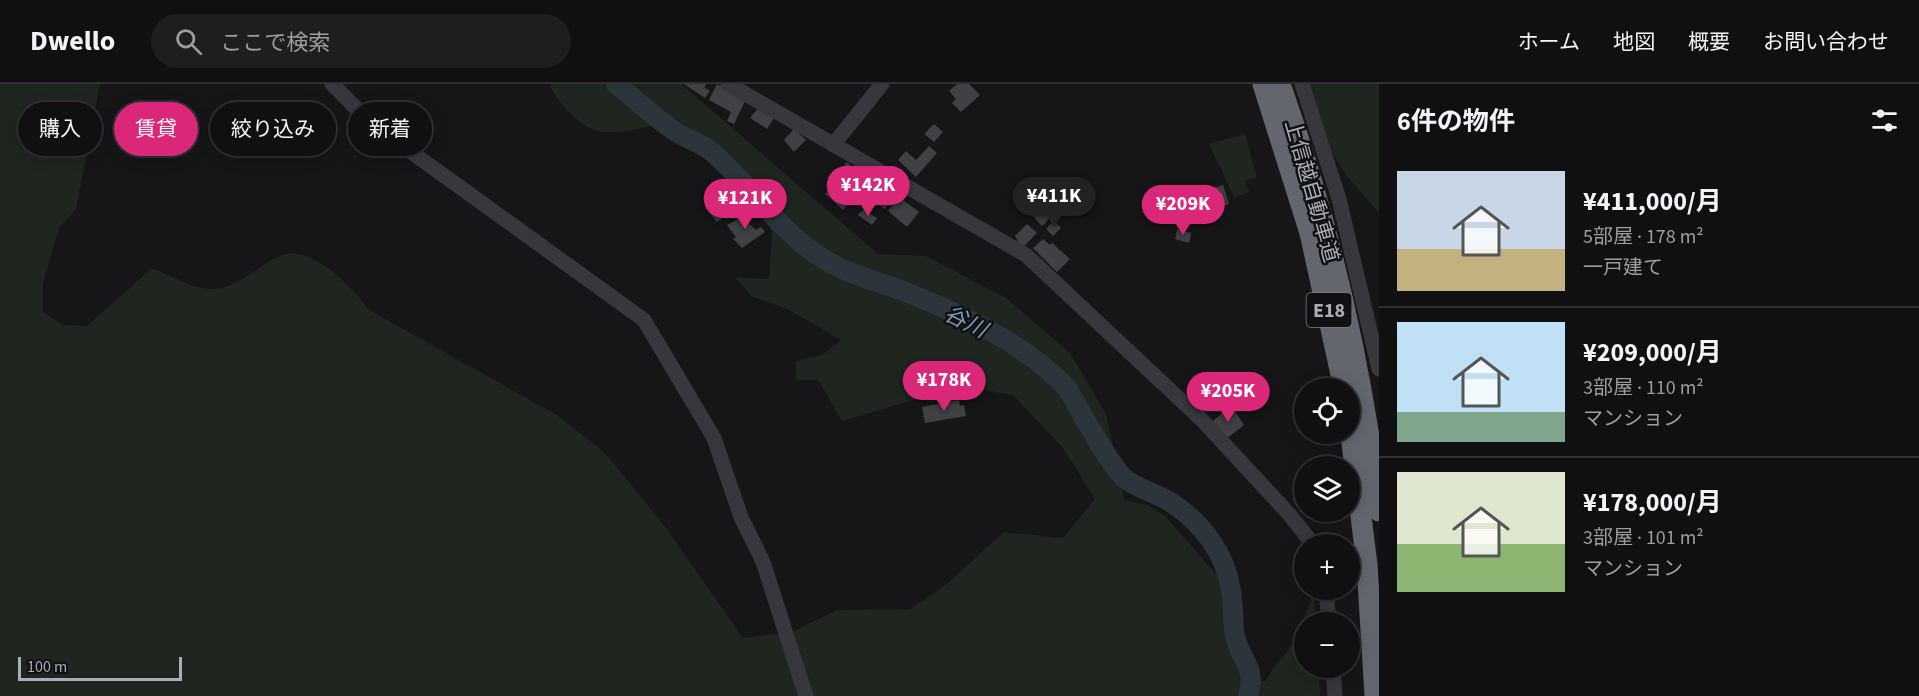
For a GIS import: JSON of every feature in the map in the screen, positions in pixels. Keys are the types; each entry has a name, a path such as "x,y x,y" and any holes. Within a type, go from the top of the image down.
{"highway":[{"name":"上信越自動車道","path":"1263,84 1318,230 1342,378"},
{"name":"上信越自動車道","path":"1280,84 1358,372 1379,512"},
{"path":"1352,444 1367,565 1375,696"}],"street":[{"path":"332,84 371,123 644,320 714,438 744,524 763,562 799,681 806,696"},
{"path":"728,84 1026,255 1201,419 1305,534"},
{"path":"833,145 882,84"},
{"path":"1302,84 1339,199 1379,369"},
{"path":"1334,678 1335,696"}],"shaded area":[{"path":"0,84 100,84 97,102 18,102 18,156 86,156 76,209 59,228 43,283 43,312 63,325 87,326 152,268 208,289 229,286 283,255 307,256 343,280 369,310 557,415 605,453 664,525 743,638 792,632 837,610 910,609 943,587 1004,532 1063,538 1095,499 1063,448 1013,395 961,386 842,421 818,380 796,380 796,361 822,355 841,340 787,309 751,296 735,277 769,279 772,234 764,194 729,158 676,119 621,132 595,130 579,121 564,107 550,84 681,84 878,254 926,256 1006,298 1070,353 1106,414 1124,500 1148,505 1165,516 1223,582 1225,623 1246,681 1266,681 1294,639 1294,678 1319,678 1320,696 0,696"},
{"path":"1310,84 1379,84 1379,213 1346,175 1324,139"},
{"path":"1245,134 1257,177 1245,181 1249,192 1234,197 1209,144"},
{"path":"1311,600 1314,600 1315,612 1306,612"}],"building":[{"path":"684,84 707,84 704,87 710,91 705,98"},
{"path":"717,84 746,99 734,124 727,121 731,112 709,100"},
{"path":"957,84 969,84 980,95 961,112 952,103 956,99 949,91"},
{"path":"758,108 774,118 767,129 750,118"},
{"path":"934,124 943,132 934,142 924,134"},
{"path":"794,129 806,140 794,152 784,140"},
{"path":"929,146 937,153 916,177 898,160 906,151 916,160"},
{"path":"846,162 867,175 859,188 840,177"},
{"path":"873,177 896,194 885,209 868,197 865,202 856,196"},
{"path":"833,184 837,188 840,184 855,196 843,210 825,194"},
{"path":"1223,185 1229,204 1216,209 1210,189"},
{"path":"899,197 919,212 907,227 888,211"},
{"path":"718,198 729,213 717,222 705,208"},
{"path":"1031,200 1050,218 1042,226 1024,207"},
{"path":"748,208 753,214 745,220 756,230 761,227 765,232 742,248 733,239 736,237 727,225 740,218 738,216"},
{"path":"863,210 877,218 872,225 858,215"},
{"path":"1054,221 1061,228 1053,236 1046,229"},
{"path":"1027,224 1037,233 1022,248 1015,236"},
{"path":"1177,229 1191,233 1189,243 1175,239"},
{"path":"1043,239 1050,245 1052,243 1070,259 1057,272 1033,248"},
{"path":"959,400 960,406 964,405 966,416 925,423 922,407"},
{"path":"1231,405 1244,425 1226,439 1211,423"}],"waterway":[{"name":"谷川","path":"616,84 673,130 712,152 728,166 785,228 818,255 836,266 899,289 993,333 1032,358 1067,388 1123,477 1183,511 1203,530 1218,552 1228,577 1235,636 1251,678 1248,696"}]}
